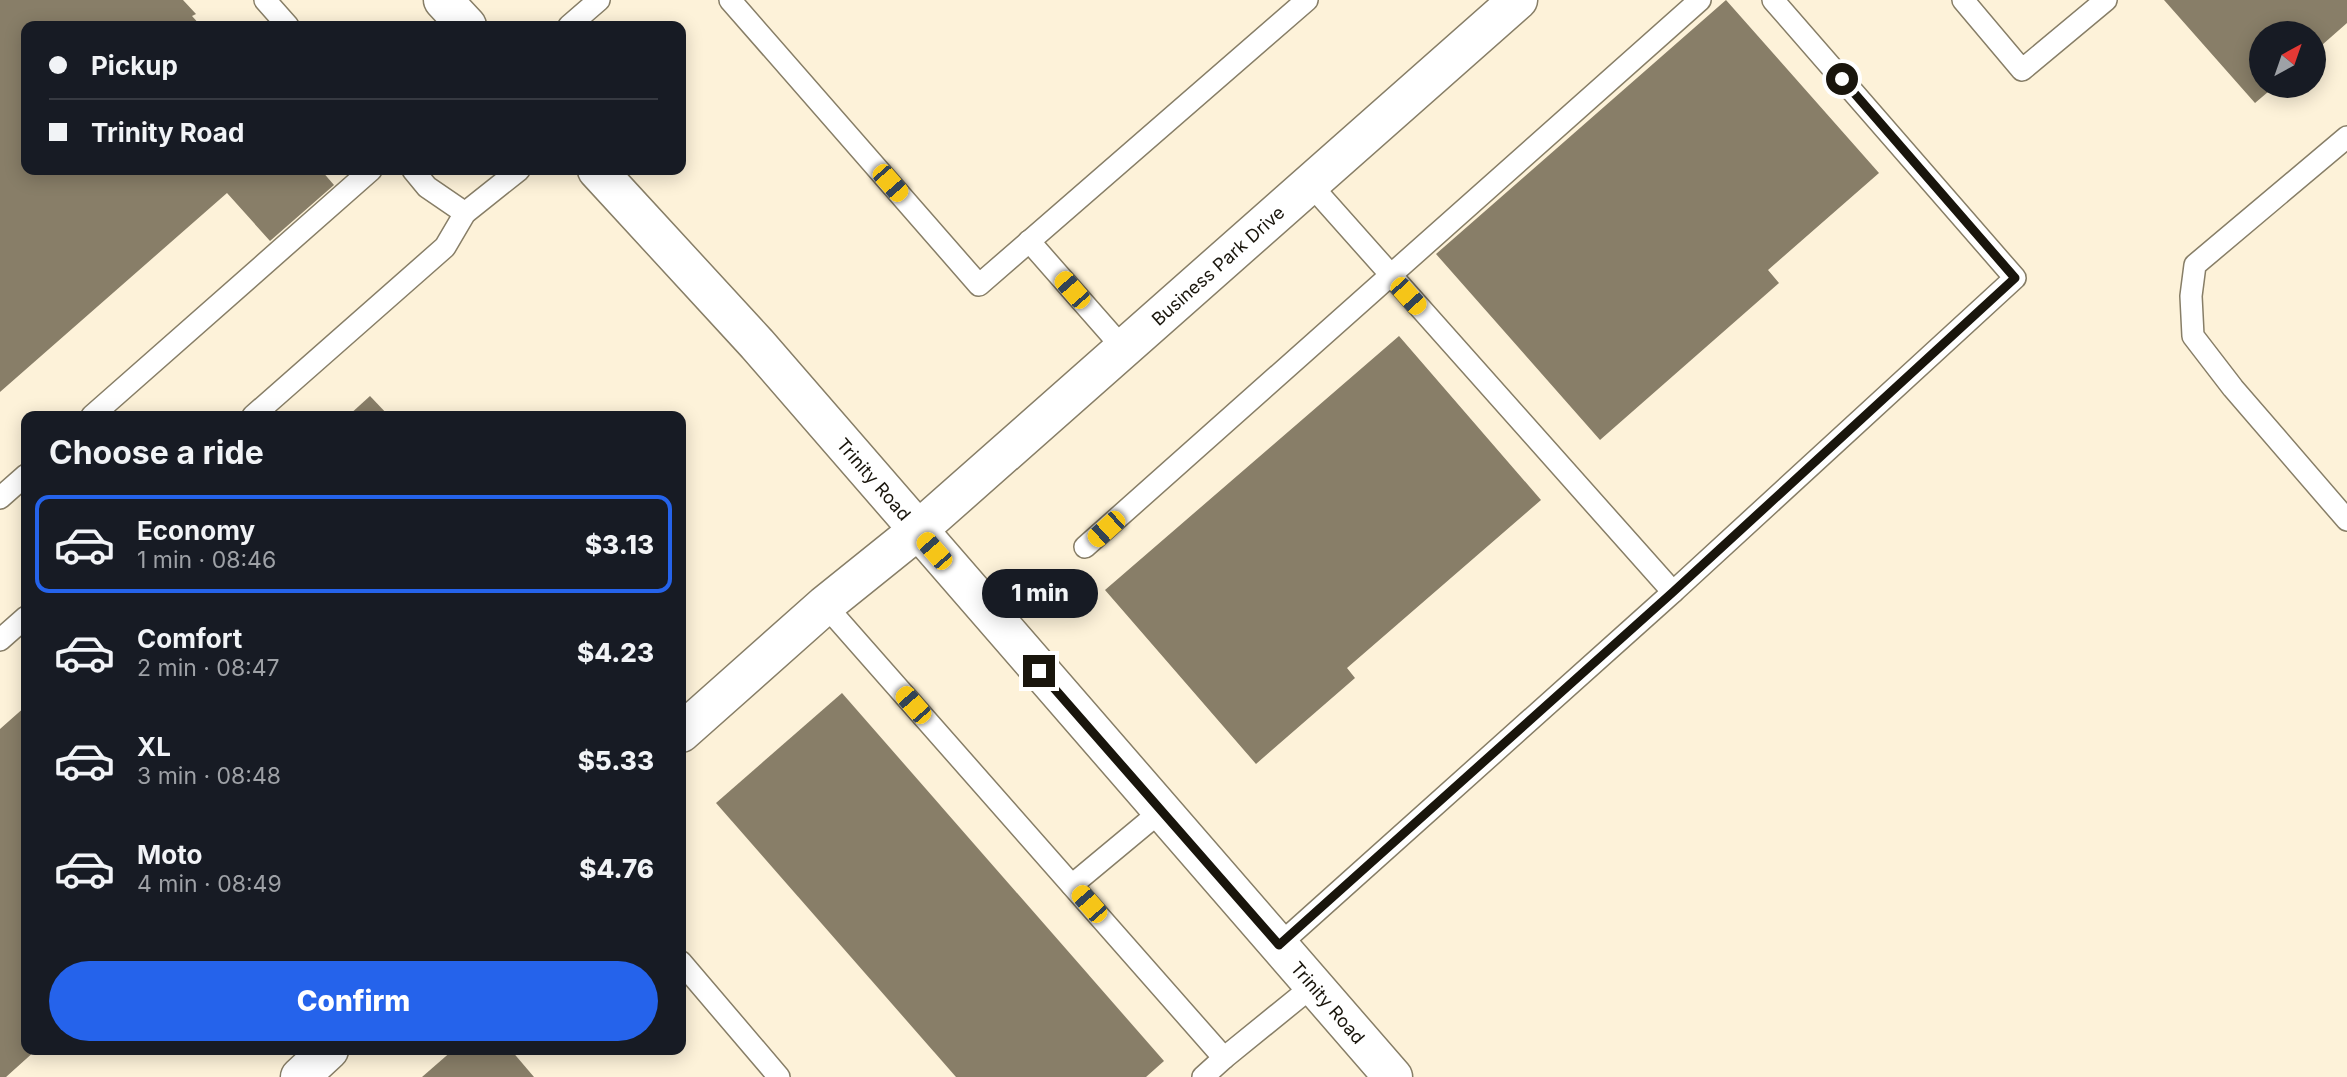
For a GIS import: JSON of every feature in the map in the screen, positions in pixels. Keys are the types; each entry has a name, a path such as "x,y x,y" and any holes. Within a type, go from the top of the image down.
{"street":[{"path":"443,0 462,21"},
{"name":"Business Park Drive","path":"686,729 825,605 917,531 1518,0"},
{"name":"Trinity Road","path":"602,175 757,344 1393,1077"},
{"path":"300,1077 324,1055"}],"lane":[{"path":"265,0 284,21"},
{"path":"730,0 979,285 1307,0"},
{"path":"1086,547 1700,0"},
{"path":"1279,945 1673,592 2015,278 1773,0"},
{"path":"1963,0 2022,70 2106,0"},
{"path":"574,21 594,2"},
{"path":"2347,137 2195,265 2191,296 2193,336 2347,520"},
{"path":"98,411 365,175"},
{"path":"417,175 427,187 465,213"},
{"path":"259,411 445,247 465,213 513,175"},
{"path":"1310,184 1673,592"},
{"path":"1029,241 1123,348"},
{"path":"0,498 21,479"},
{"path":"825,605 1224,1058"},
{"path":"0,640 21,621"},
{"path":"1072,885 1161,811"},
{"path":"686,968 779,1077"},
{"path":"1203,1077 1314,985"}],"building":[{"path":"0,0 183,0 196,14 192,16 196,21 21,21 21,175 325,175 334,185 270,241 227,193 0,392"},
{"path":"1726,0 1879,173 1768,270 1779,283 1600,440 1436,254"},
{"path":"2164,0 2347,0 2347,23 2326,41 2326,21 2249,21 2249,96"},
{"path":"1399,336 1541,500 1347,668 1355,678 1256,764 1105,590"},
{"path":"370,396 384,411 354,411"},
{"path":"842,693 1164,1061 1146,1077 956,1077 716,803"},
{"path":"21,710 21,1055 30,1055 6,1077 0,1077 0,729"},
{"path":"447,1055 515,1055 534,1077 422,1077"}],"route":[{"path":"1039,671 1279,945 1673,592 2015,278 1842,79"}]}
